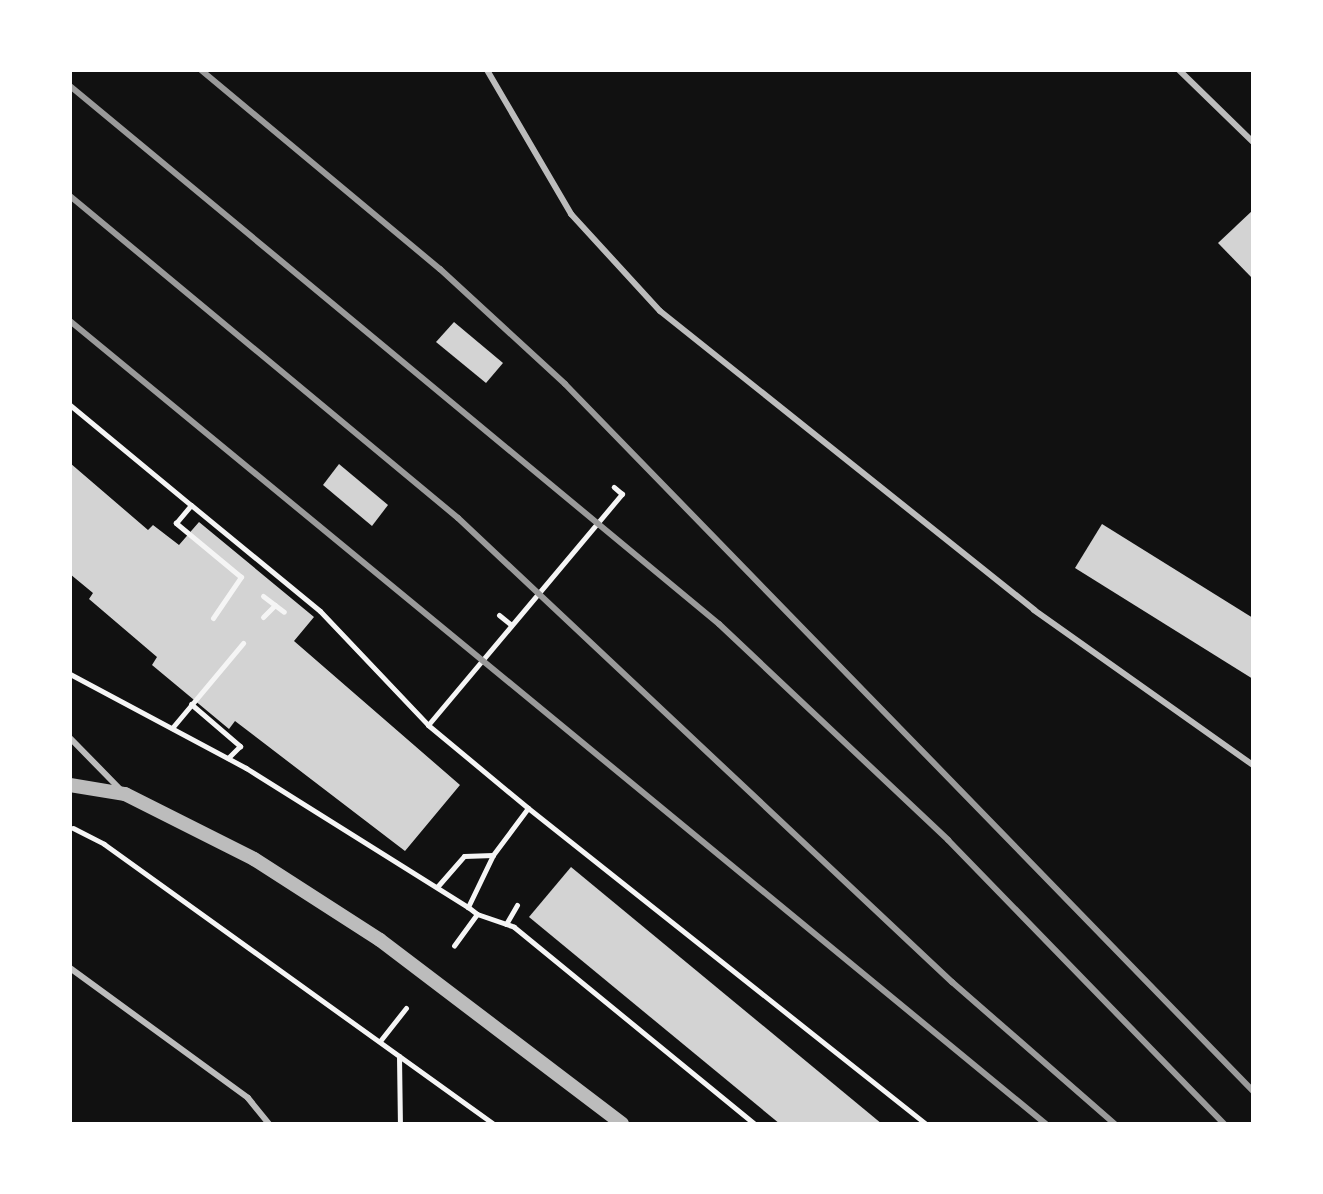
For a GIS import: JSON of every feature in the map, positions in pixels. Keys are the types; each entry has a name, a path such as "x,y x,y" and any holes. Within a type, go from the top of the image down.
{"street":[{"path":"70,785 125,794 254,859 430,978 622,1124"}],"lane":[{"path":"487,70 571,214 660,311 1034,610 1253,765"},
{"path":"1179,70 1253,142"},
{"path":"70,738 125,794"},
{"path":"70,968 248,1098 269,1124"}],"path":[{"path":"70,405 320,611 428,725 926,1124"},
{"path":"428,725 622,494 614,487"},
{"path":"191,505 176,523 241,577 213,618"},
{"path":"263,596 284,612"},
{"path":"263,617 275,605"},
{"path":"499,615 510,624"},
{"path":"172,728 243,643"},
{"path":"70,674 228,758 477,914 506,924 755,1124"},
{"path":"191,704 240,746 228,758"},
{"path":"468,907 493,855 528,808"},
{"path":"70,826 104,844 493,1124"},
{"path":"437,887 458,860 493,855"},
{"path":"506,924 517,905"},
{"path":"380,1041 477,914"},
{"path":"399,1055 400,1124"}],"building":[{"path":"1253,210 1253,279 1218,243"},
{"path":"454,322 503,363 486,383 436,342"},
{"path":"70,463 148,530 153,525 179,545 199,522 314,617 294,641 460,785 405,851 235,721 229,729 152,665 157,657 89,599 93,593 70,574"},
{"path":"339,464 388,505 372,526 323,485"},
{"path":"1102,524 1253,618 1253,679 1075,568"},
{"path":"571,867 882,1124 780,1124 529,917"}],"railway":[{"path":"201,70 440,269 565,384 1253,1091"},
{"path":"70,86 719,624 948,840 1224,1124"},
{"path":"70,196 458,518 952,982 1115,1124"},
{"path":"70,321 1046,1124"}]}
